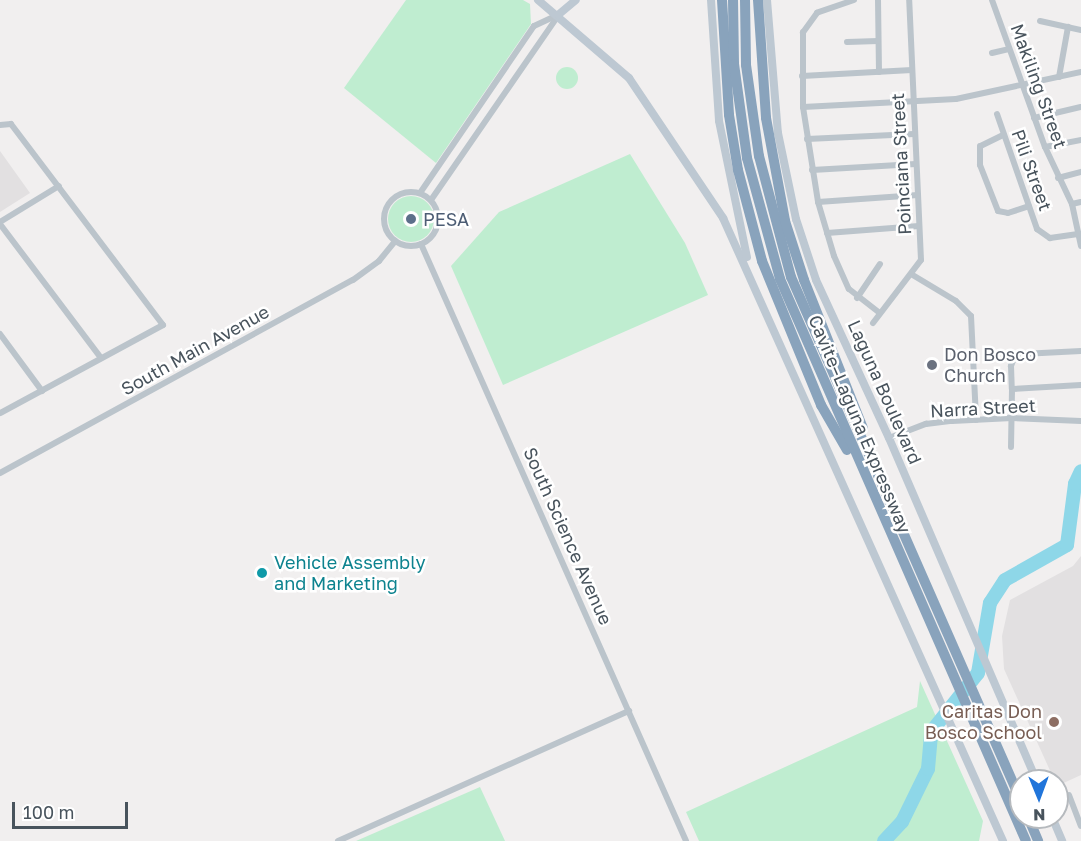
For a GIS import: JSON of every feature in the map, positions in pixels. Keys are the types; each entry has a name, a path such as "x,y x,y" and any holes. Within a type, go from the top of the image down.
{"highway":[{"path":"722,0 729,115 762,261 821,405 865,478"},
{"name":"Cavite–Laguna Expressway","path":"733,0 737,92 764,230 790,305 966,711 1026,841"},
{"name":"Cavite–Laguna Expressway","path":"745,0 746,65 753,114 776,227 804,310 1009,774"},
{"path":"758,0 766,118 785,221 804,280 849,386 877,474"}],"main road":[{"path":"538,0 611,61 644,96 716,206 752,275 1003,841"},
{"path":"558,15 576,0"},
{"path":"711,0 719,121 752,275"},
{"name":"Laguna Boulevard","path":"767,0 774,108 796,219 816,280 889,438 960,608 1032,769"}],"street":[{"path":"854,0 829,7 808,23 800,44 803,107 818,202 842,275 857,298 880,313"},
{"path":"878,0 879,72"},
{"name":"Poinciana Street","path":"873,323 921,260 909,0"},
{"name":"Makiling Street","path":"994,1 1021,84 1045,147 1072,204 1081,246"},
{"path":"431,200 558,15"},
{"path":"420,193 534,26 558,15"},
{"path":"1040,21 1081,30"},
{"path":"1059,77 1068,27"},
{"path":"847,42 878,41"},
{"path":"992,53 1009,49"},
{"path":"802,76 912,70"},
{"path":"803,107 956,99 1081,72"},
{"path":"1034,118 1081,107"},
{"name":"Pili Street","path":"997,114 1029,206 1043,236 1079,234"},
{"path":"0,125 11,124 163,325 0,413"},
{"path":"807,139 915,134"},
{"path":"1004,135 980,146 980,165 998,211 1008,213 1029,206"},
{"path":"1045,147 1081,140"},
{"path":"812,170 916,164"},
{"path":"1058,178 1081,172"},
{"path":"59,186 0,223 101,358"},
{"path":"420,193 431,200 437,211 438,224 432,236 421,244 409,246 395,241 384,225 387,206 401,194 420,193"},
{"path":"818,202 918,195"},
{"path":"1072,204 1081,202"},
{"path":"827,233 919,226"},
{"name":"South Main Avenue","path":"0,473 353,280 379,261 395,241"},
{"name":"South Science Avenue","path":"421,244 686,841"},
{"path":"857,298 880,264"},
{"path":"911,274 957,301 971,316 976,420"},
{"path":"0,334 42,391"},
{"path":"1011,447 1011,366 1015,356 1081,351"},
{"path":"1012,388 1081,385"},
{"name":"Narra Street","path":"889,438 926,424 1011,418 1081,421"},
{"path":"338,841 629,711"},
{"path":"1069,795 1079,815 1081,826"}],"shaded area":[{"path":"0,151 30,193 0,212"},
{"name":"Caritas Don Bosco School","path":"1081,556 1081,775 1069,780 1069,769 1049,769 1004,669 1002,636 1010,600 1073,566"}],"green space":[{"path":"406,0 523,0 530,4 531,24 436,163 344,88"},
{"path":"563,67 571,67 578,74 578,82 571,89 563,89 556,82 556,74"},
{"path":"630,154 685,243 708,295 503,385 451,266 499,212"},
{"path":"411,196 427,203 434,219 427,235 411,242 395,235 388,219 395,203"},
{"path":"920,681 983,821 979,841 699,841 686,812 917,707"},
{"path":"480,787 505,841 356,841"}],"waterway":[{"path":"884,841 902,822 928,769 931,732 978,673 990,603 1005,580 1067,545 1075,484 1081,471"}],"place":[{"name":"PESA","path":"411,219"},
{"name":"Don Bosco Church","path":"932,365"},
{"name":"Vehicle Assembly and Marketing","path":"262,573"},
{"name":"Caritas Don Bosco School","path":"1054,722"}]}
